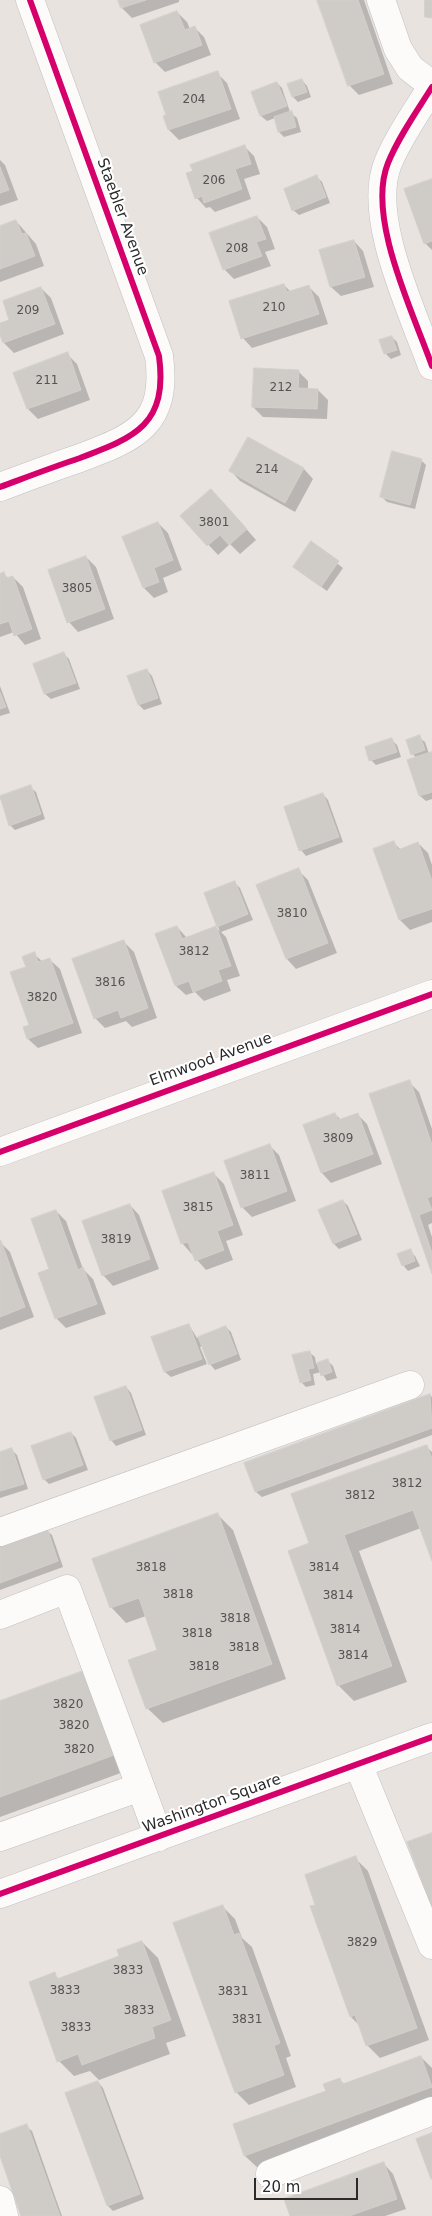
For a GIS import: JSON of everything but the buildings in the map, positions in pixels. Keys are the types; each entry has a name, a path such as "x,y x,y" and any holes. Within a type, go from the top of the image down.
{"street":[{"name":"Staebler Avenue","path":"0,487 119,444 139,431 152,415 159,397 162,376 159,356 30,0"},
{"path":"381,0 398,49 410,68 432,86 399,140 387,165 382,187 385,235 432,366"},
{"name":"Elmwood Avenue","path":"0,1152 432,994"},
{"path":"0,1532 410,1385"},
{"path":"0,1615 66,1589 158,1837"},
{"name":"Washington Square","path":"0,1894 432,1737"},
{"path":"358,1764 432,1945"},
{"path":"0,1837 140,1786"},
{"path":"270,2174 432,2111"},
{"path":"0,2200 4,2216"}],"cycle path":[{"path":"0,487 100,450 132,434 144,425 153,413 158,398 160,379 159,356 30,0"},
{"path":"432,87 397,143 388,163 383,185 383,210 387,237 404,292 432,366"},
{"path":"0,1152 432,994"},
{"path":"0,1894 432,1737"}]}
